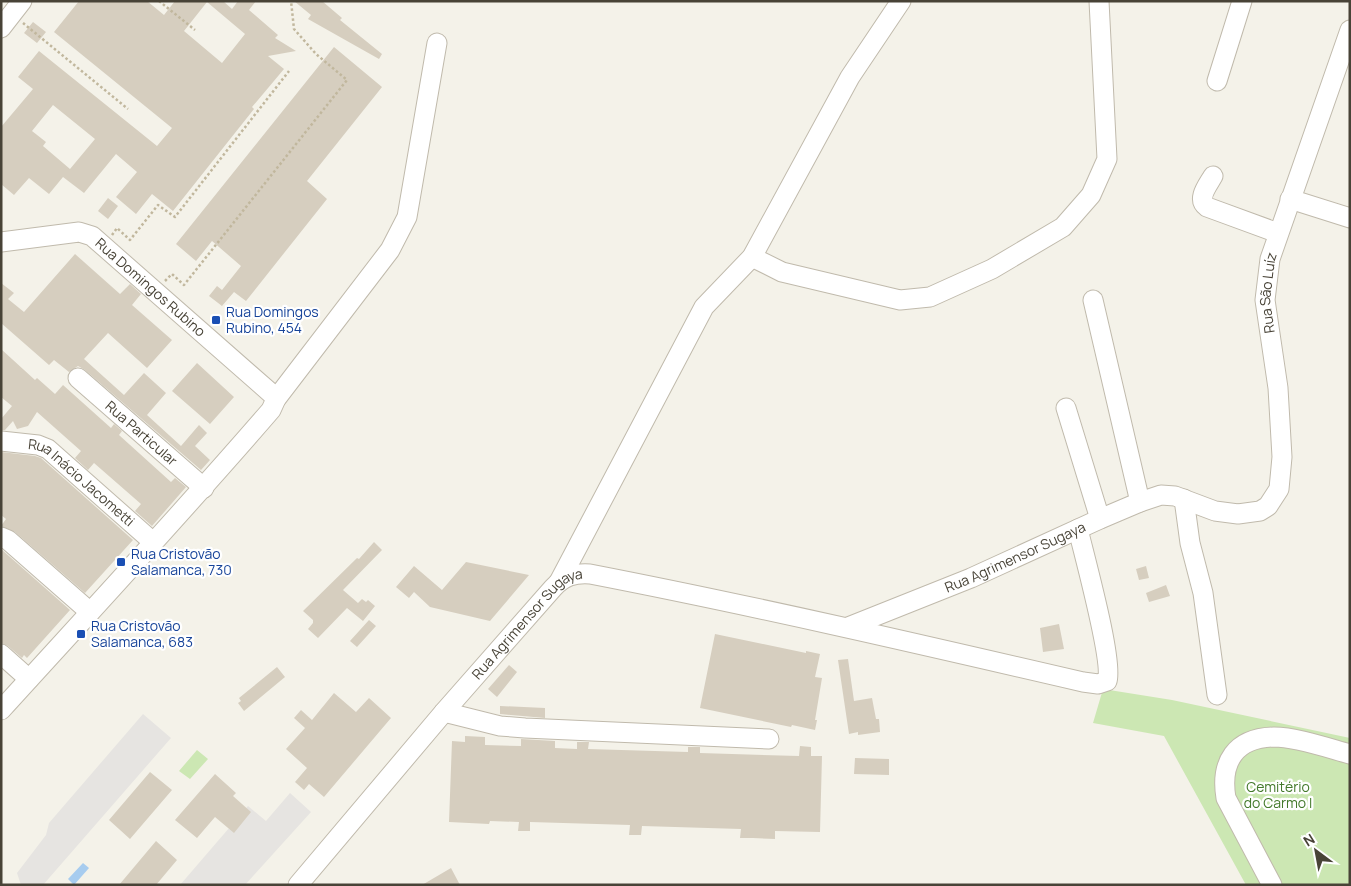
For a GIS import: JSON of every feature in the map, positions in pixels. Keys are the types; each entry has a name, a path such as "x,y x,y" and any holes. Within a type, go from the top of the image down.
{"street":[{"path":"559,582 704,307 752,257 850,77 901,1"},
{"path":"752,257 782,272 900,300 930,297 992,269 1064,226 1091,195 1106,159 1099,1"},
{"path":"1217,81 1242,1"},
{"name":"Rua São Luíz","path":"1184,499 1215,511 1238,514 1264,510 1276,496 1279,489 1282,428 1265,300 1270,259 1350,30"},
{"path":"1,710 204,488 271,410 276,399 390,250 407,217 437,43"},
{"path":"1213,176 1203,193 1203,204 1278,233"},
{"path":"1290,199 1350,218"},
{"name":"Rua Domingos Rubino","path":"1,242 80,232 92,236 276,399"},
{"path":"1093,300 1140,502"},
{"name":"Rua Particular","path":"78,378 204,488"},
{"path":"1066,408 1100,519"},
{"name":"Rua Inácio Jacometti","path":"1,441 38,445 48,449 153,542"},
{"name":"Rua Agrimensor Sugaya","path":"848,627 971,578 1140,502 1161,495 1184,499"},
{"path":"1184,499 1190,543 1203,593 1217,695"},
{"name":"Rua Agrimensor Sugaya","path":"298,885 444,712 559,582 568,576 578,573 590,574 848,627 1098,684 1107,681 1109,674 1103,633 1078,529"},
{"path":"1,537 8,540 90,612"},
{"path":"1,654 29,679"},
{"path":"444,712 500,726 769,739"},
{"path":"1272,885 1226,798 1223,784 1229,759 1236,748 1261,739 1274,737 1287,738 1350,754"}],"path":[{"path":"159,1 194,30"},
{"path":"155,290 172,274 184,285 347,80 316,54 294,29 292,1"},
{"path":"12,15 128,109"},
{"path":"104,246 116,228 130,240 158,205 174,217 289,71"}],"green space":[{"name":"Cemitério do Carmo I","path":"1103,689 1172,700 1350,738 1350,885 1246,885 1164,736 1093,723"},
{"path":"197,750 208,759 190,779 179,771"}],"shaded area":[{"path":"143,714 171,738 43,885 21,885 17,873 46,835 49,823"},
{"path":"290,793 311,812 245,885 180,885 248,806 266,821"}],"water":[{"path":"83,863 89,868 74,885 68,879"}],"building":[{"path":"79,1 147,1 164,15 175,1 223,1 232,9 238,1 256,1 249,10 278,35 275,38 296,51 268,56 284,69 252,107 254,109 173,211 152,194 136,214 116,197 137,172 116,154 84,193 63,177 49,194 29,178 14,195 1,184 1,127 33,89 18,77 39,51 157,146 172,128 54,32","holes":["207,2 245,34 222,63 184,31","53,105 95,139 70,169 43,146 46,142 32,131"]},
{"path":"294,1 322,1 342,18 340,20 382,54 379,59 308,19 311,15"},
{"path":"33,22 46,32 37,43 24,33"},
{"path":"334,47 382,87 307,181 327,199 246,301 234,292 222,306 209,296 217,286 222,290 241,266 212,241 196,261 176,244"},
{"path":"108,198 118,206 108,219 98,211"},
{"path":"75,254 120,294 130,284 141,294 132,305 172,340 147,368 108,333 84,359 124,395 144,373 166,393 147,415 181,446 199,425 207,433 195,446 210,460 201,470 85,370 78,366 69,372 54,360 49,365 1,323 1,283 14,293 8,299 24,312"},
{"path":"1,349 35,380 37,378 55,394 63,385 111,428 114,424 122,431 119,435 171,482 175,478 186,487 152,526 135,511 141,504 94,463 88,470 75,458 81,451 37,412 28,426 17,429 13,421 5,430 1,430 1,419 12,406 1,397"},
{"path":"197,363 234,397 210,424 172,391"},
{"path":"1,452 41,458 133,540 85,593 15,532 1,526 6,519 1,515"},
{"path":"374,542 382,550 343,590 358,603 362,599 366,602 368,600 375,606 363,621 347,608 318,638 308,629 313,620 303,611 357,558 359,559"},
{"path":"1,549 70,610 27,658 24,655 22,658 8,646 1,643"},
{"path":"466,562 529,575 490,621 430,607 414,592 409,598 396,587 414,566 442,590"},
{"path":"1146,566 1149,578 1139,580 1136,569"},
{"path":"1166,585 1170,596 1149,602 1146,593"},
{"path":"369,620 376,626 357,647 350,641"},
{"path":"1059,624 1064,649 1043,652 1040,628"},
{"path":"715,634 806,653 806,651 820,654 815,677 822,678 815,730 792,725 791,727 700,708"},
{"path":"848,659 854,701 872,698 876,719 879,719 880,732 858,735 858,732 849,734 838,660"},
{"path":"509,665 517,672 497,697 488,689"},
{"path":"277,667 285,677 244,711 238,703 241,701 239,698"},
{"path":"334,693 356,712 369,698 391,718 324,797 309,784 304,790 295,782 307,768 286,749 305,728 294,718 301,710 312,720"},
{"path":"500,706 545,708 545,718 500,714"},
{"path":"465,736 485,737 485,745 521,746 521,739 555,741 555,748 577,749 577,742 589,742 588,749 688,752 688,747 700,747 700,753 799,756 800,746 811,747 811,756 822,756 820,832 775,831 775,839 740,838 741,829 642,826 641,835 629,835 630,825 530,822 530,831 518,831 519,822 490,821 489,824 449,822 452,741 465,742"},
{"path":"855,758 889,759 889,775 854,774"},
{"path":"150,772 172,790 130,839 109,820"},
{"path":"215,774 236,793 233,796 251,812 234,833 215,817 197,838 175,820"},
{"path":"156,841 177,860 156,885 119,885"},
{"path":"451,868 460,885 422,885"}],"place":[{"name":"Rua Domingos Rubino, 454","path":"216,320"},
{"name":"Rua Cristovão Salamanca, 730","path":"121,562"},
{"name":"Rua Cristovão Salamanca, 683","path":"81,634"}]}
